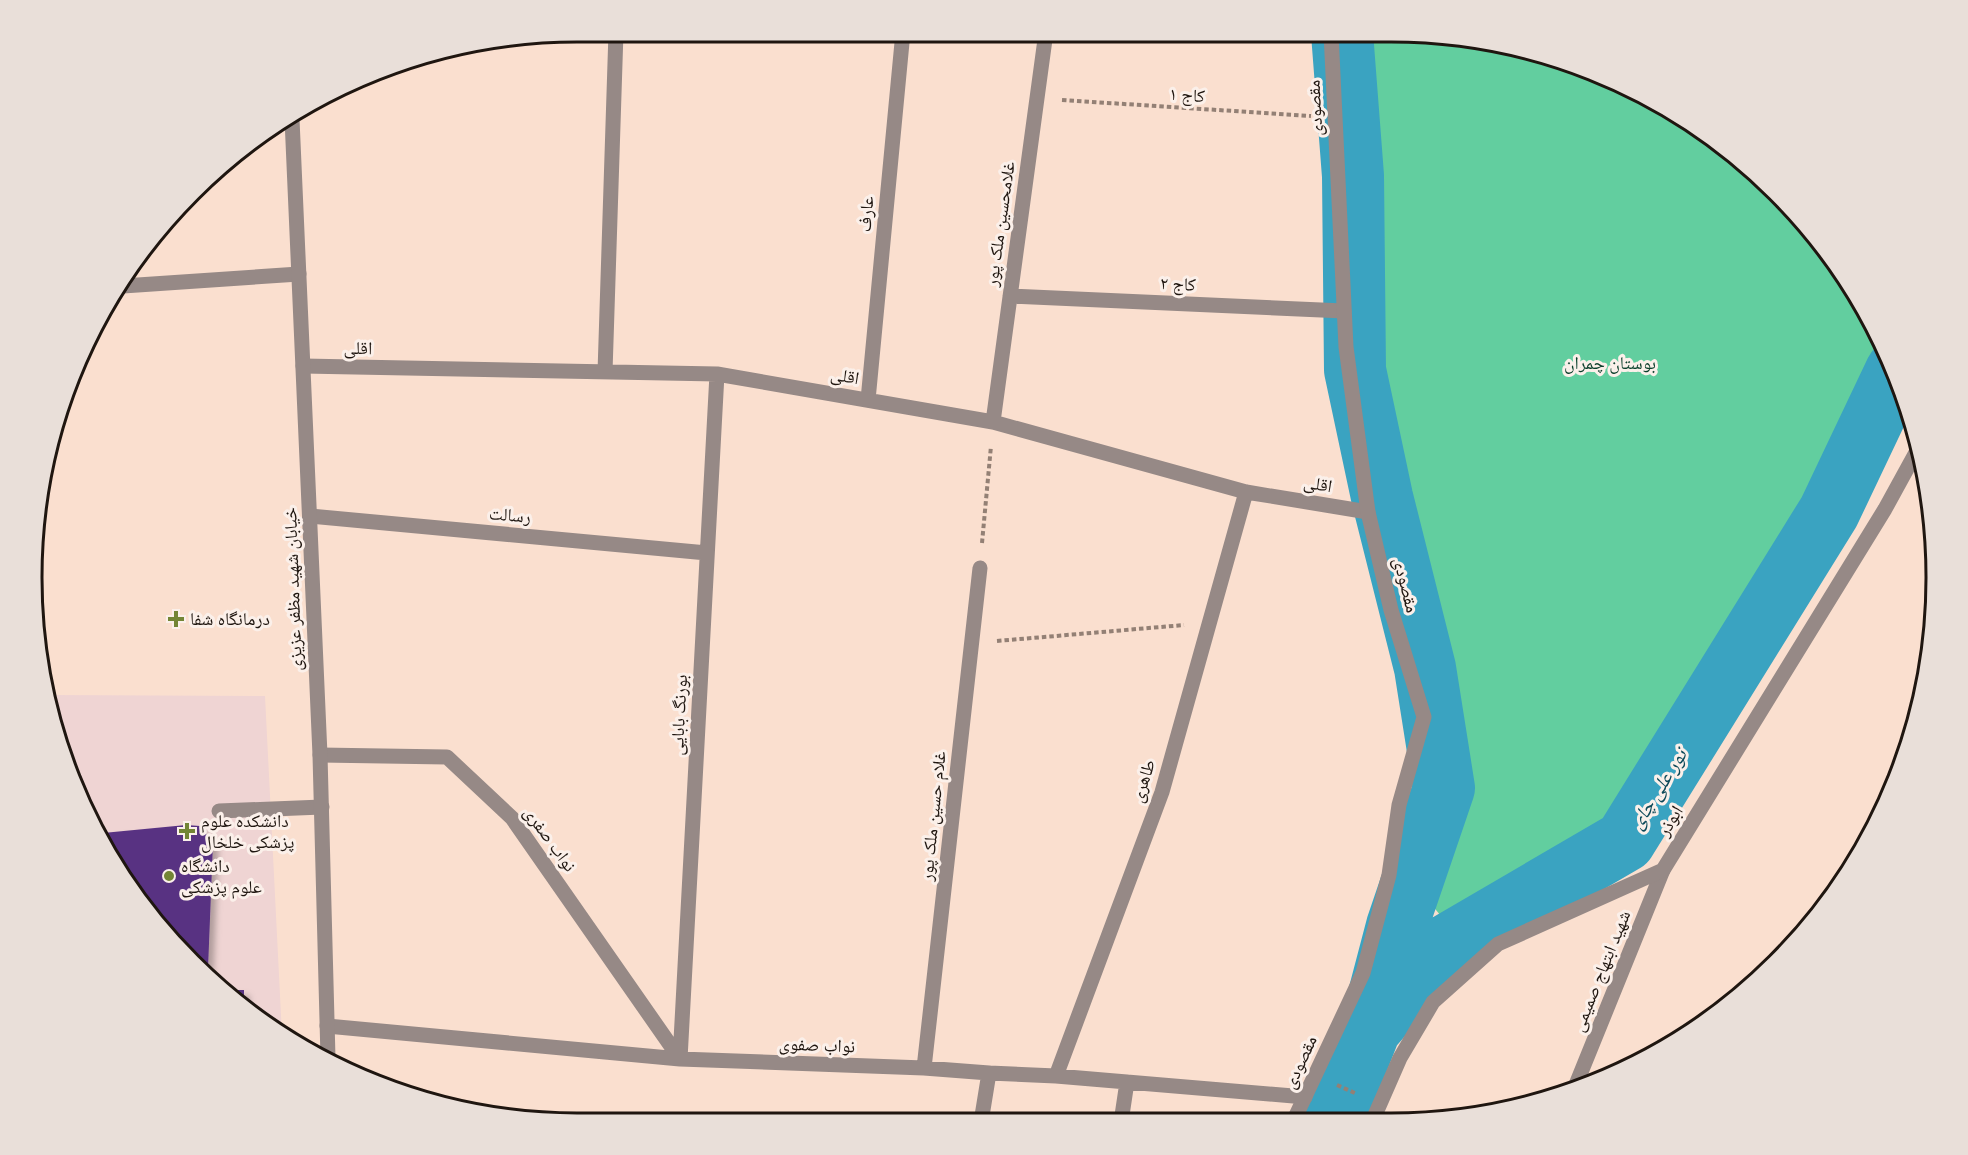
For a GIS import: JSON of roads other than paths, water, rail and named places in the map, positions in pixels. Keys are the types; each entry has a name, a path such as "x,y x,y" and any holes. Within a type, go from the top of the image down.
{"street":[{"path":"605,372 616,42"},
{"name":"عارف","path":"868,400 902,42"},
{"name":"غلامحسین ملک پور","path":"993,422 1045,42"},
{"name":"مقصودی","path":"1297,1113 1363,973 1389,875 1400,805 1424,717 1391,610 1368,512 1346,347 1331,42"},
{"name":"خیابان شهید مظفر عزیزی","path":"290,126 320,755 328,1051"},
{"path":"129,286 299,274"},
{"name":"کاج ۲","path":"1010,296 1344,311"},
{"name":"اقلی","path":"303,366 717,374 993,422 1246,492 1368,512"},
{"name":"بورنگ بابایی","path":"680,1059 717,374"},
{"name":"ابوذر","path":"1663,870 1885,509 1913,459"},
{"name":"طاهری","path":"1056,1076 1161,792 1246,492"},
{"name":"رسالت","path":"310,516 707,553"},
{"name":"غلام حسین ملک پور","path":"924,1068 980,568"},
{"name":"نواب صفری","path":"320,755 447,758 512,818 680,1059"},
{"path":"219,811 322,807"},
{"path":"1376,1113 1400,1058 1433,1002 1498,944 1663,870"},
{"name":"شهید ابتهاج صمیمی","path":"1578,1079 1663,870"},
{"name":"نواب صفوی","path":"327,1026 680,1059 924,1068 1056,1076 1305,1097"},
{"path":"982,1113 989,1073"},
{"path":"1122,1113 1127,1082"}],"waterway":[{"path":"1343,42 1353,176 1355,370 1382,497 1425,668 1444,788 1397,926 1370,1029"},
{"name":"نور علی چای","path":"1337,1113 1370,1029 1440,949 1625,841 1829,512 1890,384"}],"place":[{"name":"درمانگاه شفا","path":"176,619"},
{"name":"دانشکده علوم پزشکی خلخال","path":"187,831"},
{"name":"دانشگاه علوم پزشکی","path":"169,876"}],"park label":[{"name":"بوستان چمران","path":"1610,363"}]}
